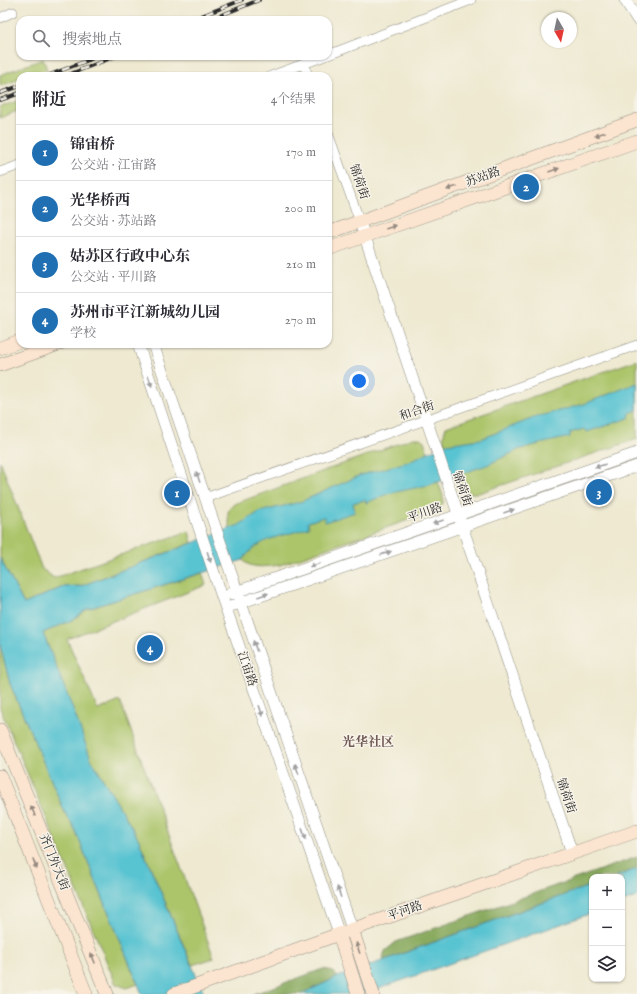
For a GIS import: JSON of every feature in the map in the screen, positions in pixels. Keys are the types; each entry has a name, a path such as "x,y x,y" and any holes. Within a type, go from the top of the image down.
{"main road":[{"name":"苏站路","path":"332,232 637,120"},
{"name":"苏站路","path":"332,248 637,141"},
{"path":"0,348 16,342"},
{"path":"0,365 49,348"},
{"name":"齐门外大街","path":"0,730 107,994"},
{"name":"齐门外大街","path":"0,776 86,994"},
{"name":"平河路","path":"174,994 352,929 637,831"},
{"name":"江宙路","path":"352,929 373,994"},
{"name":"江宙路","path":"338,934 358,994"}],"street":[{"path":"332,54 471,0"},
{"path":"625,0 637,19"},
{"path":"0,18 13,12"},
{"path":"282,72 316,60"},
{"path":"304,64 307,72"},
{"name":"锦荷街","path":"332,144 360,222 572,853"},
{"path":"0,172 16,166"},
{"name":"和合街","path":"205,498 637,345"},
{"name":"江宙路","path":"139,348 222,597 338,934"},
{"name":"江宙路","path":"154,348 236,592 352,929"},
{"name":"平川路","path":"222,597 637,453"},
{"name":"平川路","path":"226,608 637,466"}],"green space":[{"path":"40,60 43,60 47,69 38,72 16,72 16,80 0,86 0,75"},
{"path":"16,101 16,112 0,118 0,107"},
{"path":"637,360 637,439 479,493 470,493 460,485 443,437 446,427"},
{"path":"413,438 420,438 424,441 443,496 443,504 437,510 280,565 263,567 254,566 243,560 229,525 228,514 230,508 234,504"},
{"path":"0,461 42,569 54,578 189,531 192,543 81,586 63,587 24,604 0,558"},
{"path":"202,573 206,585 67,639 98,710 120,701 214,958 192,965 138,838 91,759 43,633 72,620 87,609"},
{"path":"0,645 10,684 66,815 73,825 138,984 127,988 116,984 0,708"},
{"path":"637,857 637,869 623,874 589,874 589,886 382,961 385,951 396,942"},
{"path":"323,969 330,970 338,977 301,994 254,994"}],"water":[{"path":"637,383 637,410 630,413 629,418 587,432 584,429 570,433 570,437 518,450 487,465 429,485 387,494 366,503 365,500 353,503 355,512 325,522 324,517 308,522 309,527 273,538 257,546 249,552 243,560 87,609 72,620 43,633 91,759 138,838 204,994 142,994 73,825 66,815 10,684 0,645 0,558 24,604 63,587 81,586 239,525 259,512 300,502 361,475 407,462 446,444 481,439 536,417 584,404"},
{"path":"637,869 637,897 625,901 625,874 623,874"},
{"path":"589,886 589,914 364,994 301,994 338,977"}],"railway":[{"path":"201,16 242,0"},
{"path":"219,16 259,0"},
{"path":"57,72 89,60"},
{"path":"75,72 106,60"},
{"path":"0,93 16,87"},
{"path":"0,100 16,94"}],"place":[{"name":"光华桥西","path":"526,187"},
{"name":"姑苏区行政中心东","path":"599,492"},
{"name":"锦宙桥","path":"177,493"},
{"name":"苏州市平江新城幼儿园","path":"150,648"}],"district":[{"name":"光华社区","path":"368,742"}]}
